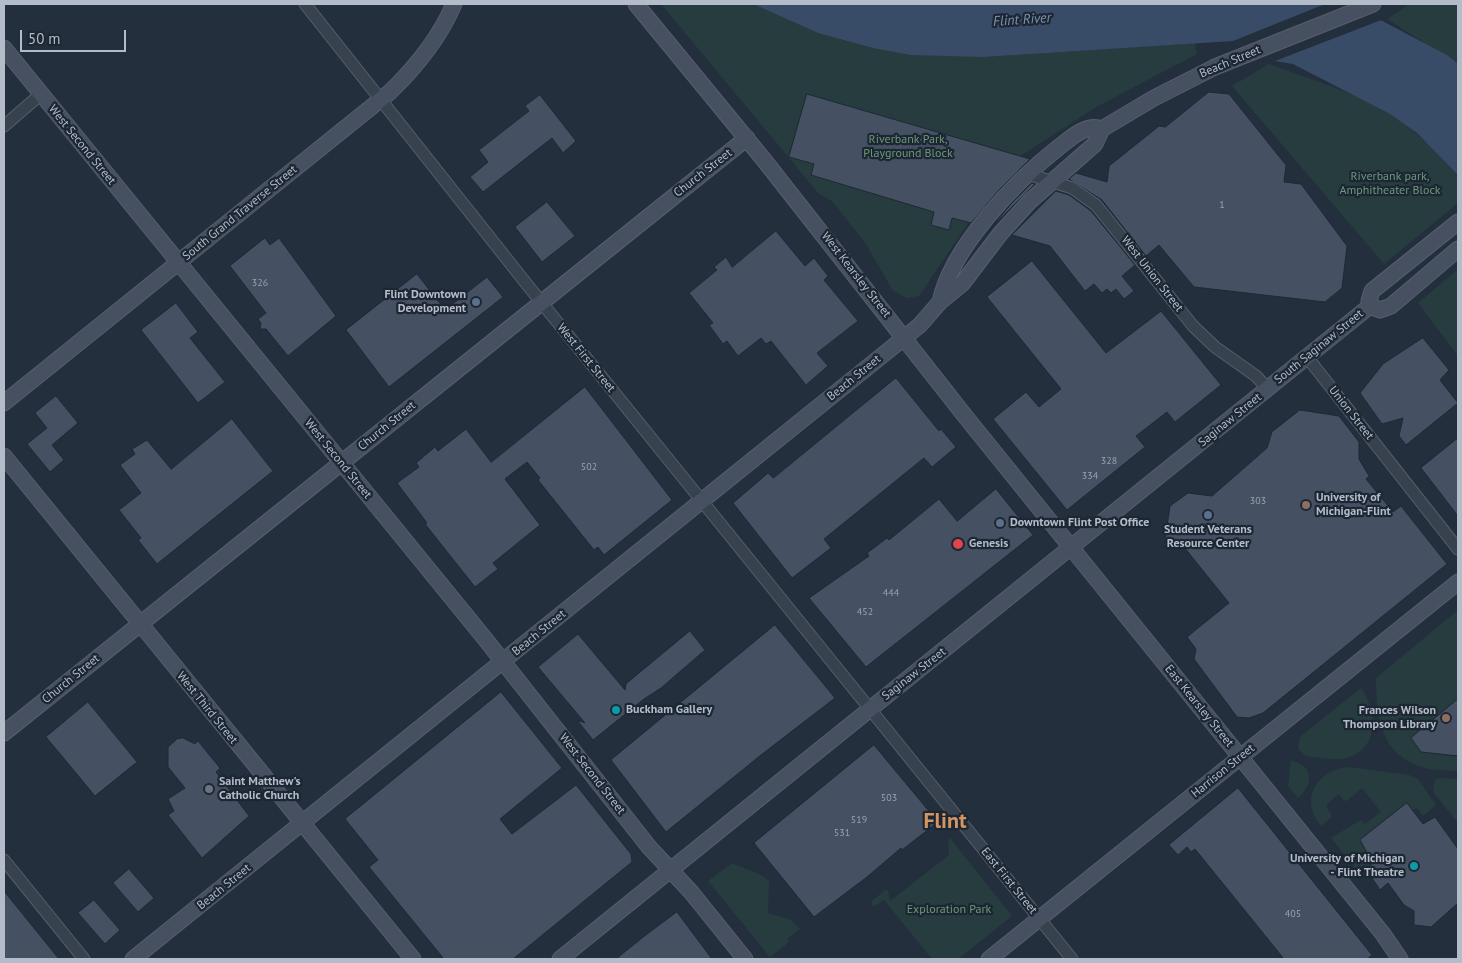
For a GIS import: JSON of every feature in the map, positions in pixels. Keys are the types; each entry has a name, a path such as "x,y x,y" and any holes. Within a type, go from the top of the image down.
{"street":[{"name":"West First Street","path":"305,4 540,302 870,709"},
{"name":"South Grand Traverse Street","path":"4,402 381,100 407,76 429,50 446,23 454,4"},
{"name":"West Kearsley Street","path":"636,4 746,138 1072,549"},
{"name":"Beach Street","path":"134,959 923,322 940,302 962,284 1011,221 1051,180 1095,144 1102,129 1181,84 1254,51 1369,6"},
{"name":"West Second Street","path":"4,48 342,462 649,847 691,892 745,959"},
{"path":"4,126 41,94"},
{"name":"Beach Street","path":"940,302 946,281 973,237 999,204 1028,174 1082,131 1093,127 1102,129"},
{"name":"Church Street","path":"4,733 746,138"},
{"name":"West Union Street","path":"1028,174 1051,180 1078,191 1096,205 1184,316 1206,340 1268,389"},
{"name":"South Saginaw Street","path":"1370,306 1368,301 1372,292 1458,222"},
{"name":"South Saginaw Street","path":"1370,306 1380,310 1391,306 1458,249"},
{"name":"South Saginaw Street","path":"1268,389 1370,306"},
{"name":"Union Street","path":"1307,357 1458,549"},
{"name":"Saginaw Street","path":"560,959 1072,549 1268,389"},
{"name":"West Third Street","path":"4,456 413,959"},
{"name":"East Kearsley Street","path":"1072,549 1383,934 1400,959"},
{"name":"Harrison Street","path":"989,959 1458,582"},
{"name":"East First Street","path":"870,709 1072,959"},
{"path":"4,860 84,959"}],"green space":[{"name":"Riverbank Park, Playground Block","path":"661,4 753,4 818,33 873,48 984,57 1195,43 1197,54 1098,106 1008,164 919,296 907,298 893,291 866,244 832,201 819,194"},
{"path":"1409,4 1458,4 1458,64 1387,19"},
{"name":"Riverbank park, Amphitheater Block","path":"1269,64 1346,92 1376,106 1399,120 1426,142 1458,175 1458,203 1384,264 1232,86"},
{"path":"1458,269 1458,356 1418,303"},
{"path":"1458,610 1458,699 1411,738 1421,752 1458,757 1458,771 1437,770 1416,765 1405,759 1389,743 1380,721 1376,678"},
{"path":"1361,688 1370,705 1373,725 1367,743 1361,750 1347,758 1335,759 1306,756 1299,750 1298,745 1301,736"},
{"path":"1291,761 1299,763 1304,767 1308,771 1309,776 1307,787 1298,798 1288,786"},
{"path":"1348,767 1409,775 1418,779 1436,805 1423,816 1417,808 1413,810 1407,804 1360,840 1373,863 1360,874 1331,838 1361,820 1365,824 1381,812 1362,788 1347,801 1343,800 1339,794 1326,805 1332,817 1321,826 1311,806 1314,788 1320,780 1327,774"},
{"path":"1436,779 1458,779 1458,823 1434,793 1433,785"},
{"name":"Exploration Park","path":"950,838 1012,916 958,959 932,959 884,900 875,906 872,905 872,901 885,890 888,890 890,901 949,855 948,840"},
{"path":"732,863 763,876 769,881 768,913 791,920 800,929 787,939 789,942 770,957 708,881"}],"water":[{"name":"Flint River","path":"753,4 1350,4 1447,55 1458,64 1458,175 1417,133 1390,114 1293,64 1275,61 1233,41 984,57 911,55 873,48 818,33"}],"pier":[{"path":"1325,4 1355,4 1384,19 1275,61 1233,41"}],"building":[{"path":"1209,92 1229,94 1286,165 1284,182 1301,184 1347,246 1342,288 1325,302 1194,287 1159,245 1146,256 1102,200 1069,179 1076,173 1107,182 1109,166 1159,126 1165,127"},
{"path":"807,94 1030,159 999,190 971,223 952,218 949,230 931,225 934,212 811,175 814,164 789,157"},
{"path":"540,95 576,141 563,153 552,138 483,192 470,177 488,162 479,150 529,111 525,106"},
{"path":"1032,183 1035,184 990,229 1012,203"},
{"path":"1056,191 1069,195 1091,211 1135,265 1122,276 1134,291 1124,299 1116,289 1111,293 1107,289 1102,293 1094,284 1085,291 1050,246 1012,235"},
{"path":"547,202 575,236 542,262 515,227"},
{"path":"776,231 805,266 814,258 828,276 824,280 858,321 817,353 828,366 806,385 771,341 766,344 761,338 738,356 727,341 723,344 709,325 713,323 689,293 717,270 714,267 726,257 732,267"},
{"path":"265,238 270,245 279,238 336,316 288,356 266,329 260,329 261,323 258,319 266,313 230,266"},
{"path":"1032,261 1106,353 1161,311 1221,385 1175,422 1167,412 1136,436 1145,447 1067,510 993,419 1026,392 1039,407 1061,389 987,297"},
{"path":"417,274 445,310 487,277 503,297 389,387 346,330"},
{"path":"176,303 198,332 190,338 225,382 198,403 141,330"},
{"path":"1423,338 1449,370 1440,380 1458,403 1406,445 1399,436 1403,418 1382,424 1360,393 1383,364"},
{"path":"896,378 939,431 941,429 956,447 932,467 924,458 824,539 831,548 792,578 733,503 768,473 773,478"},
{"path":"585,387 672,500 604,555 598,547 594,550 538,480 540,478 527,462 505,479 540,525 493,563 498,569 475,587 425,524 427,523 397,483 419,467 416,463 435,447 438,451 466,429 491,462"},
{"path":"56,396 78,423 52,445 64,460 50,472 27,444 47,428 35,413"},
{"path":"1300,410 1339,416 1359,442 1359,459 1369,476 1366,479 1393,512 1401,506 1447,564 1263,713 1249,718 1237,717 1194,659 1196,649 1187,637 1229,603 1184,547 1164,546 1170,506 1188,493 1212,496 1267,448 1272,432"},
{"path":"232,419 273,471 157,564 138,540 141,538 119,510 141,493 120,465 135,454 132,449 147,440 171,469"},
{"path":"1458,438 1458,516 1421,468"},
{"path":"996,489 1033,535 866,667 809,598 869,556 867,553 887,538 889,540 939,499 957,521"},
{"path":"775,625 835,698 666,832 611,760"},
{"path":"690,631 705,650 661,688 644,699 593,740 577,720 585,723 538,667 578,634 625,690 626,684"},
{"path":"501,692 562,768 500,819 512,834 576,785 631,854 632,862 513,959 444,959 369,867 378,860 345,819"},
{"name":"Frances Wilson Thompson Library","path":"1458,699 1458,756 1421,752 1411,738"},
{"path":"88,702 137,762 95,796 46,737"},
{"name":"Saint Matthew's Catholic Church","path":"183,738 195,744 198,741 220,768 216,772 249,816 202,858 168,815 174,811 168,799 185,788 168,767 168,747 177,739"},
{"path":"874,745 938,822 902,850 901,848 867,877 814,917 754,843"},
{"path":"1238,788 1372,955 1367,959 1284,959 1195,849 1191,852 1187,847 1178,855 1169,845"},
{"name":"University of Michigan - Flint Theatre","path":"1407,803 1423,824 1435,817 1458,849 1458,903 1431,927 1414,925 1414,911 1404,905 1388,883 1380,890 1366,869 1373,863 1360,840"},
{"path":"129,869 154,898 138,912 113,883"},
{"path":"4,891 59,959 4,959"},
{"path":"94,900 120,930 105,944 78,913"},
{"path":"677,912 712,959 616,959 642,938"}],"place":[{"name":"Flint Downtown Development","path":"476,302"},
{"name":"University of Michigan-Flint","path":"1306,505"},
{"name":"Student Veterans Resource Center","path":"1208,515"},
{"name":"Downtown Flint Post Office","path":"1000,523"},
{"name":"Genesis","path":"958,544"},
{"name":"Buckham Gallery","path":"616,710"},
{"name":"Frances Wilson Thompson Library","path":"1446,718"},
{"name":"Saint Matthew's Catholic Church","path":"209,789"},
{"name":"University of Michigan - Flint Theatre","path":"1414,866"}],"district":[{"name":"Flint","path":"945,822"}]}
